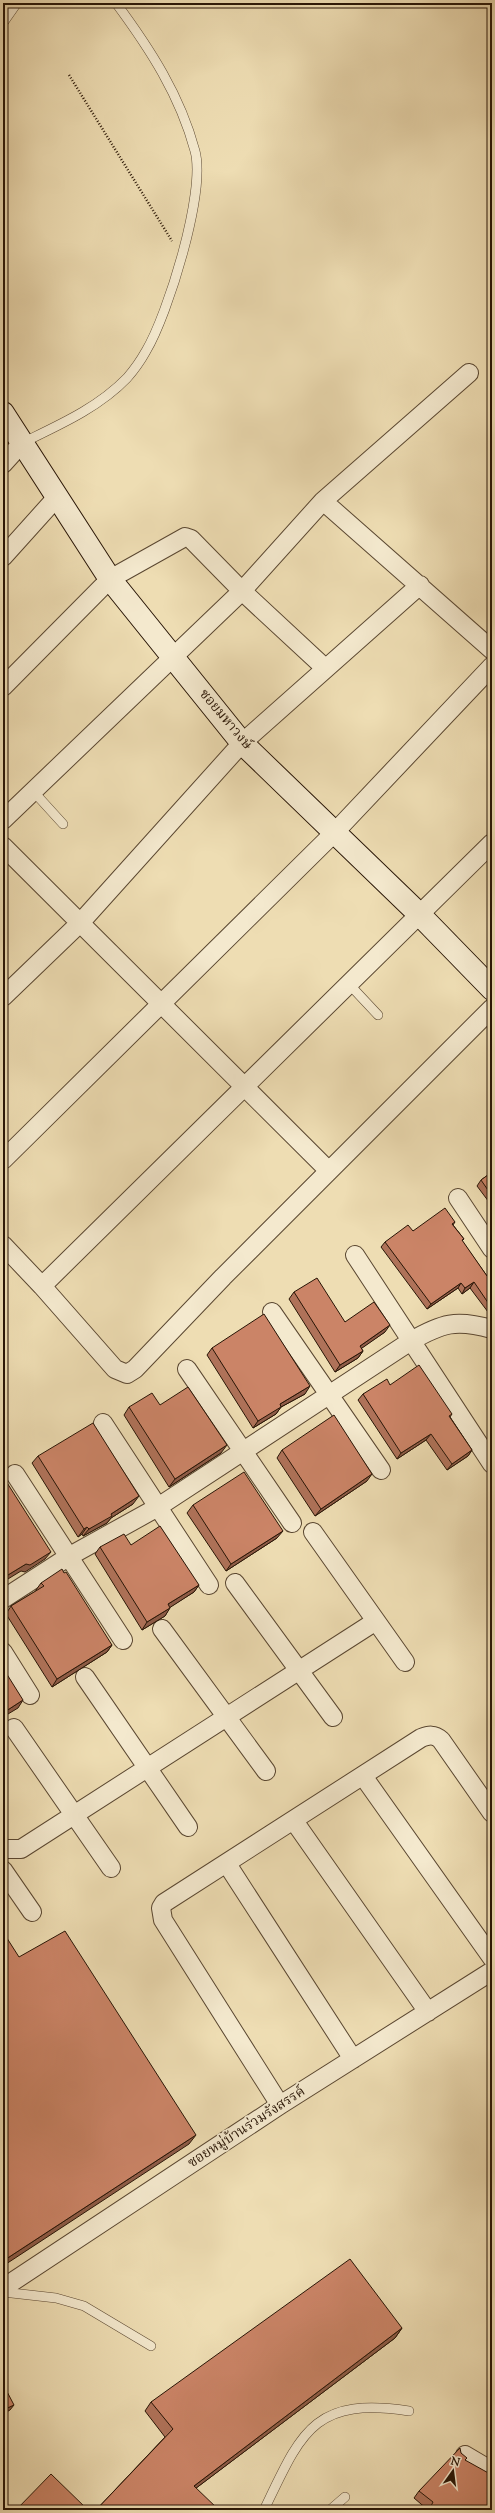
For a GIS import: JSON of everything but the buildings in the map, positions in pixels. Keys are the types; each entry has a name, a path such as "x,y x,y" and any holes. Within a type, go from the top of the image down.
{"street":[{"path":"3,820 172,655 242,591 323,501 469,373"},
{"name":"ซอยมหาวงษ์","path":"3,413 110,579 242,743 418,913 492,989"},
{"path":"3,464 22,444"},
{"path":"3,557 57,497"},
{"path":"323,501 492,650"},
{"path":"3,687 110,579 185,537 191,539 242,591 325,668"},
{"path":"3,997 81,922 242,743 420,585"},
{"path":"3,1160 162,1005 335,832 492,666"},
{"path":"42,1286 245,1087 418,913 492,843"},
{"path":"3,846 81,922 329,1171"},
{"path":"3,1245 42,1286 115,1369 127,1374 135,1369 223,1277 492,1008"},
{"path":"458,1198 492,1249"},
{"path":"355,1255 492,1464"},
{"path":"272,1312 331,1395 381,1470"},
{"path":"3,1598 68,1557 158,1506 244,1452 410,1341 438,1326 456,1322 492,1329"},
{"path":"187,1368 292,1523"},
{"path":"103,1423 209,1585"},
{"path":"15,1474 123,1640"},
{"path":"313,1532 405,1662"},
{"path":"235,1583 333,1717"},
{"path":"3,1849 21,1849 376,1621"},
{"path":"162,1629 266,1771"},
{"path":"3,1652 30,1695"},
{"path":"86,1677 188,1827"},
{"path":"14,1728 111,1868"},
{"path":"280,2105 160,1913 164,1903 294,1822 421,1738 436,1736 492,1813"},
{"path":"363,1776 492,1958"},
{"path":"294,1822 428,2012"},
{"path":"227,1864 353,2059"},
{"path":"3,1870 32,1912"},
{"name":"ซอยหมู่บ้านร่วมรังสรรค์","path":"3,2288 280,2105 492,1971"},
{"path":"465,2455 492,2471"}],"lane":[{"path":"3,23 17,3"},
{"path":"22,444 79,414 102,399 127,378 146,352 163,314 194,206 197,191 196,153 179,103 148,46 116,3"},
{"path":"33,791 63,824"},
{"path":"348,983 378,1015"},
{"path":"3,2292 56,2298 84,2306 151,2346"},
{"path":"264,2510 292,2452 306,2433 325,2418 362,2406 409,2411"},
{"path":"330,2510 345,2497"}],"path":[{"path":"69,75 181,255"}]}
